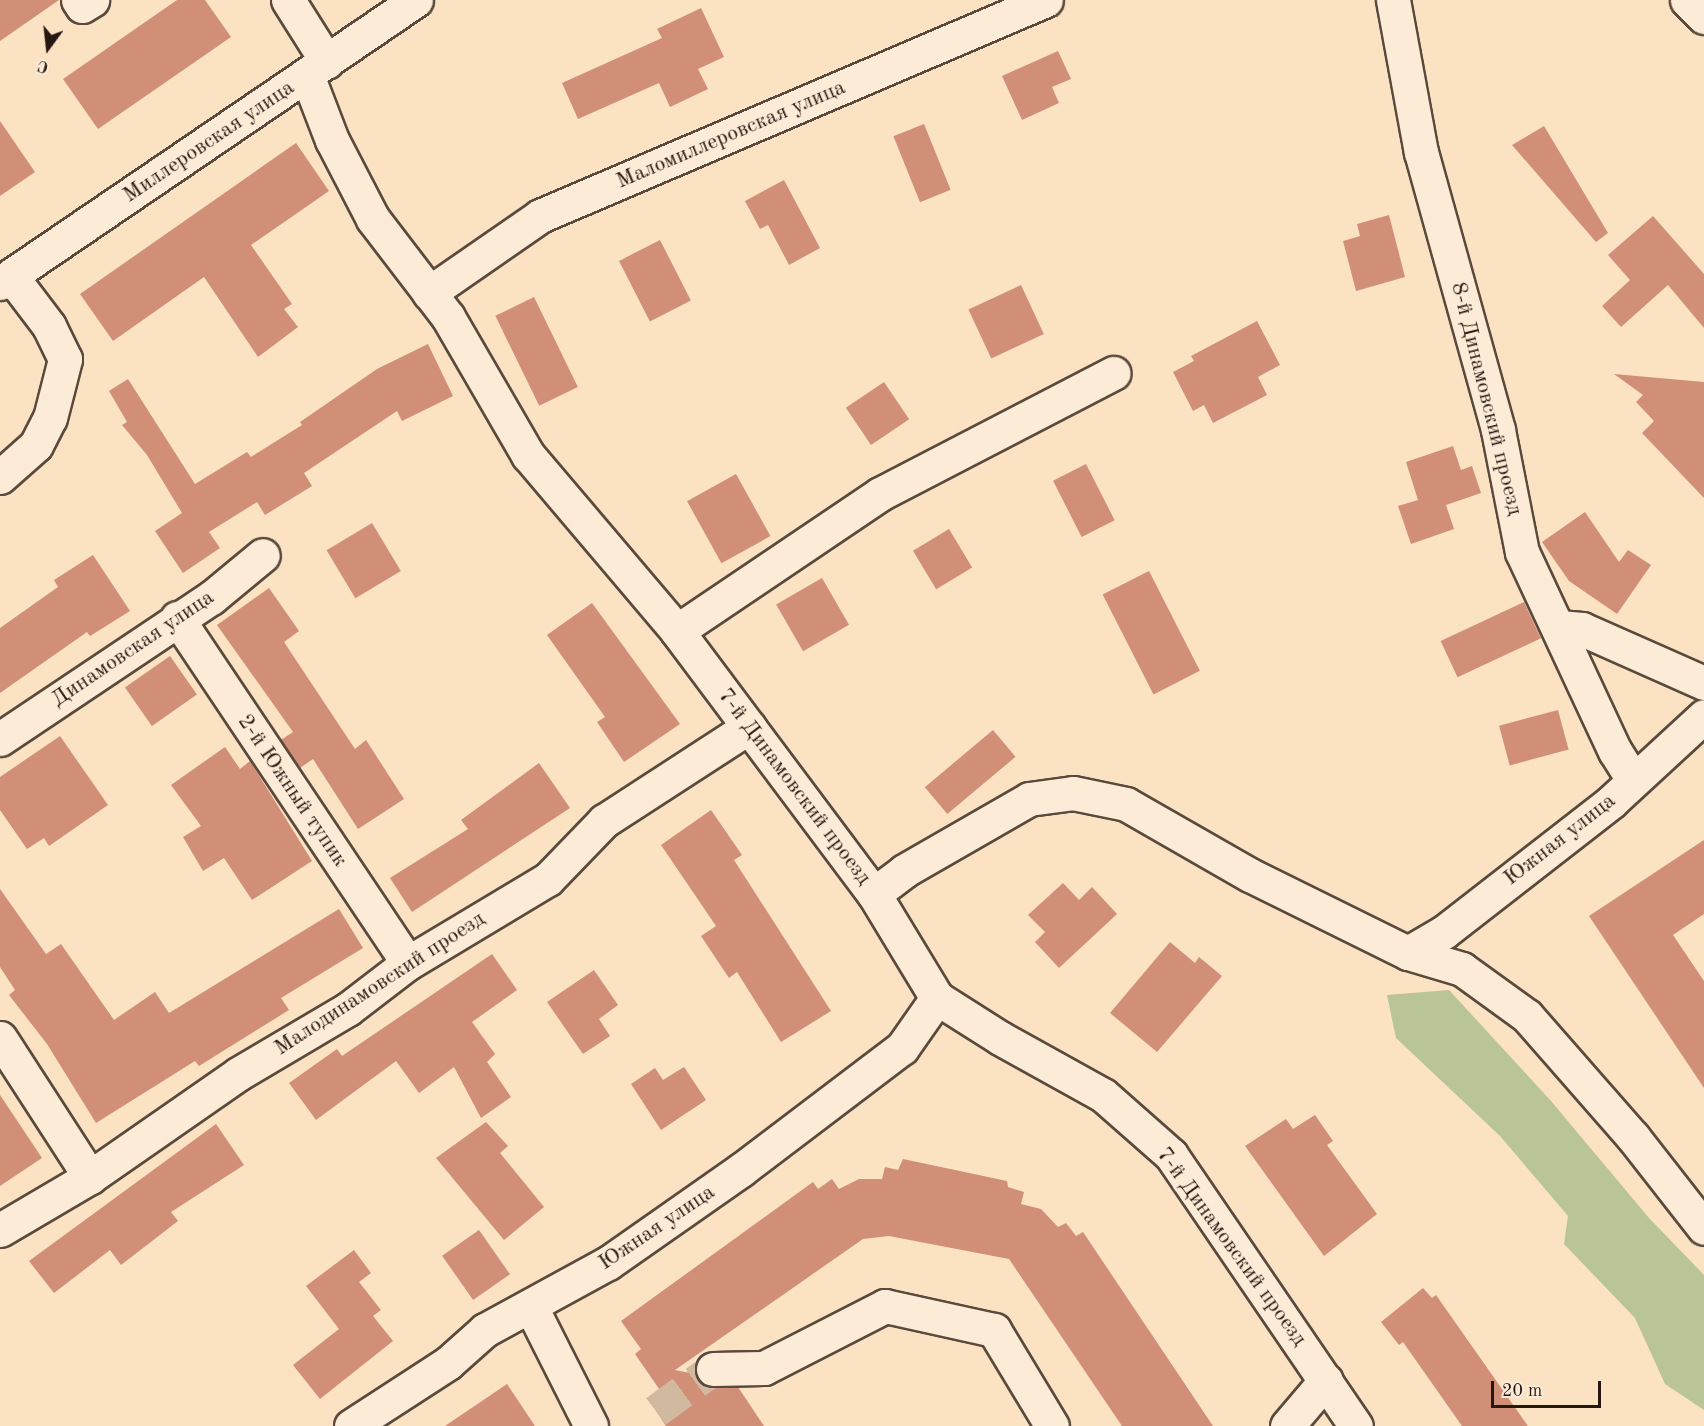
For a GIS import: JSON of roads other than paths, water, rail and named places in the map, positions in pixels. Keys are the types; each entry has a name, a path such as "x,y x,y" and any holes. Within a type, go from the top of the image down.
{"street":[{"path":"78,0 82,6 92,0"},
{"name":"7-й Динамовский проезд","path":"288,0 317,69 332,140 373,219 448,316 528,455 677,631 874,894 938,998 1000,1038 1103,1095 1172,1155 1356,1426"},
{"name":"Миллеровская улица","path":"5,280 416,0"},
{"name":"Маломиллеровская улица","path":"429,293 540,216 1046,0"},
{"name":"8-й Динамовский проезд","path":"1393,0 1421,152 1498,430 1522,552 1615,751 1634,780"},
{"path":"1687,0 1704,17"},
{"path":"0,477 36,445 50,418 65,359 49,326 5,280"},
{"path":"677,631 880,494 1113,373"},
{"name":"Динамовская улица","path":"0,739 177,618 211,598 263,555"},
{"name":"2-й Южный тупик","path":"177,618 408,963"},
{"path":"1558,627 1582,629 1704,683"},
{"name":"Южная улица","path":"1408,953 1444,932 1612,801 1704,716"},
{"name":"Малодинамовский проезд","path":"0,1230 90,1177 238,1074 348,1009 408,963 548,879 604,820 749,727"},
{"path":"874,894 904,871 1029,799 1073,793 1126,804 1250,875 1408,953 1462,969 1527,1016 1633,1137 1704,1228"},
{"name":"Южная улица","path":"351,1426 448,1363 485,1330 531,1307 608,1263 741,1170 902,1048 938,998"},
{"path":"0,1038 90,1177"},
{"path":"713,1370 764,1368 885,1306 994,1330 1052,1426"},
{"path":"531,1307 591,1426"},
{"path":"1287,1426 1326,1380"}],"tunnel":[{"path":"656,1411 713,1369"}]}
